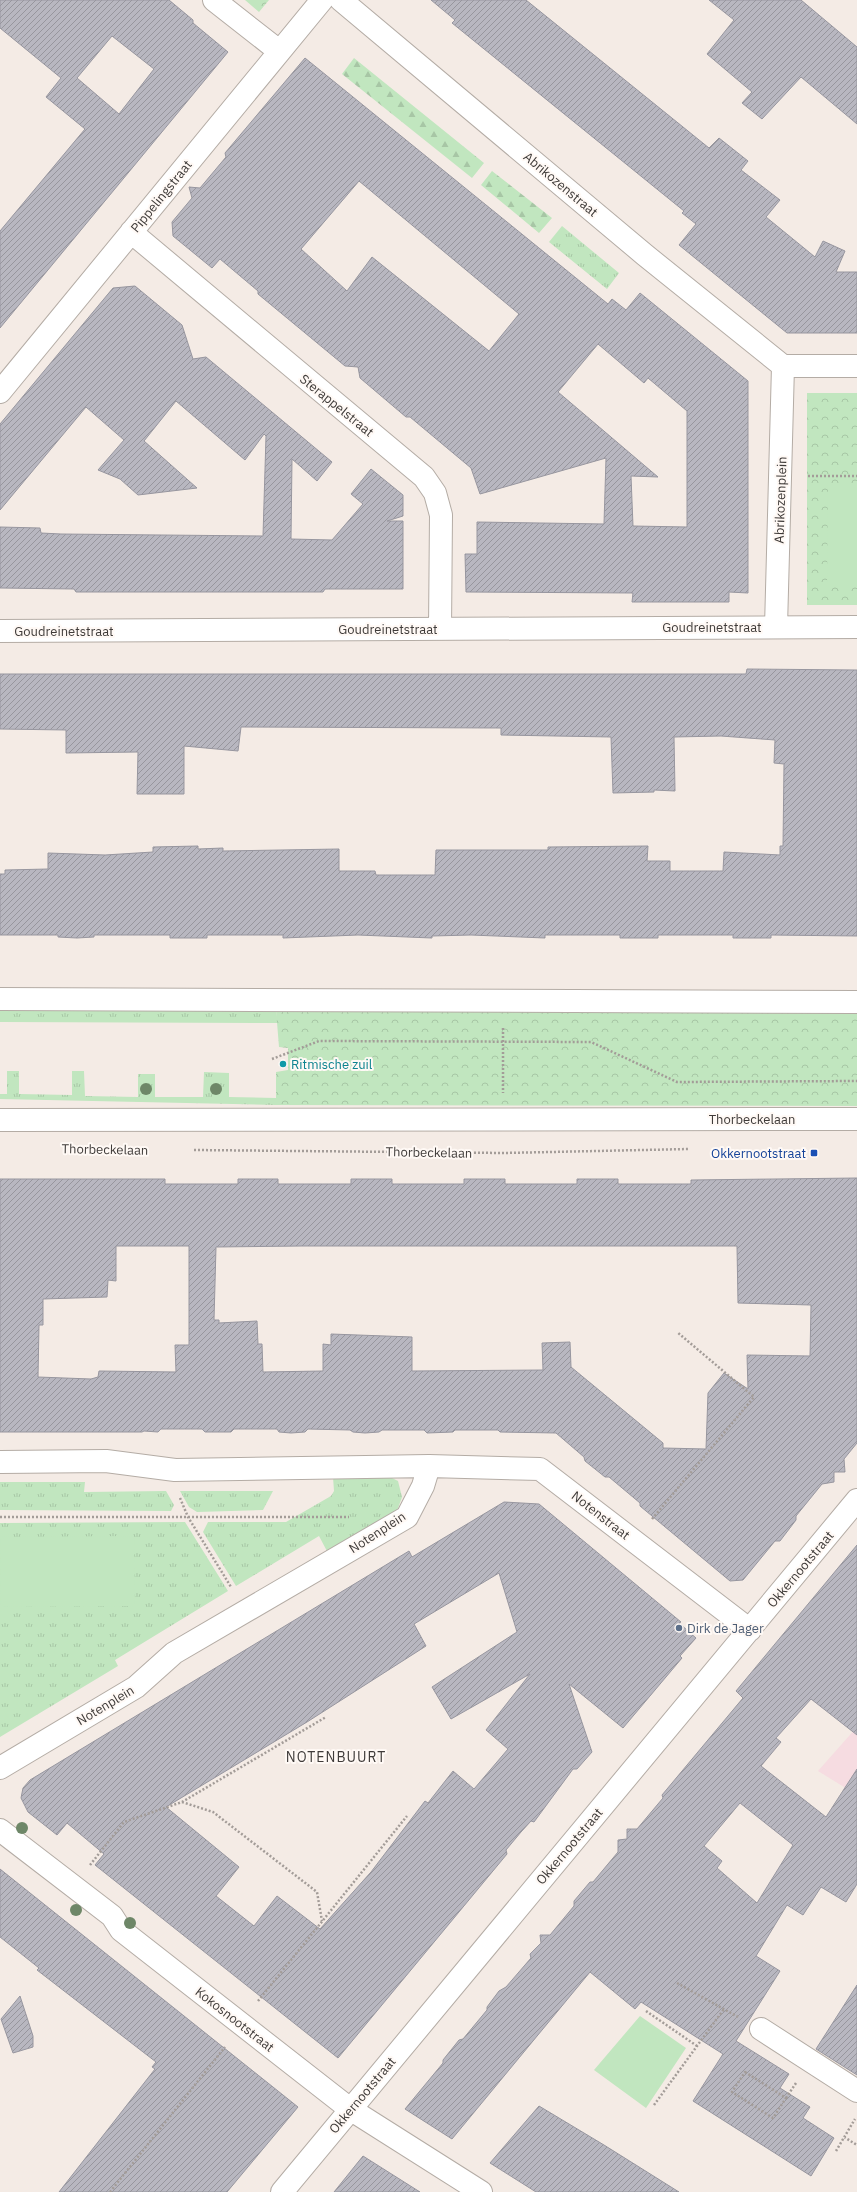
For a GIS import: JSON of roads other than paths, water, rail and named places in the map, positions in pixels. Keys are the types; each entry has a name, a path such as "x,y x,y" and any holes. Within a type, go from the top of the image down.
{"street":[{"path":"214,0 279,52"},
{"name":"Pippelingstraat","path":"0,392 322,0"},
{"name":"Abrikozenstraat","path":"341,0 645,254 784,366"},
{"name":"Sterappelstraat","path":"131,232 424,477 435,493 441,514 440,629"},
{"path":"784,366 857,366"},
{"name":"Abrikozenplein","path":"776,627 784,366"},
{"path":"776,627 857,627"},
{"name":"Goudreinetstraat","path":"0,631 776,627"},
{"path":"0,999 857,1002"},
{"name":"Thorbeckelaan","path":"0,1120 857,1119"},
{"path":"0,1462 106,1461 175,1470 429,1466"},
{"name":"Notenstraat","path":"429,1466 540,1468 750,1630"},
{"name":"Notenplein","path":"0,1768 136,1687 174,1653 407,1516 423,1486 429,1466"},
{"name":"Okkernootstraat","path":"282,2192 857,1500"},
{"name":"Kokosnootstraat","path":"0,1830 112,1916 121,1930 350,2109 454,2185 481,2192"},
{"path":"760,2029 857,2092"}],"place":[{"name":"Ritmische zuil","path":"283,1064"},
{"name":"Okkernootstraat","path":"814,1153"},
{"name":"Dirk de Jager","path":"679,1628"}],"district":[{"name":"NOTENBUURT","path":"336,1757"}]}
